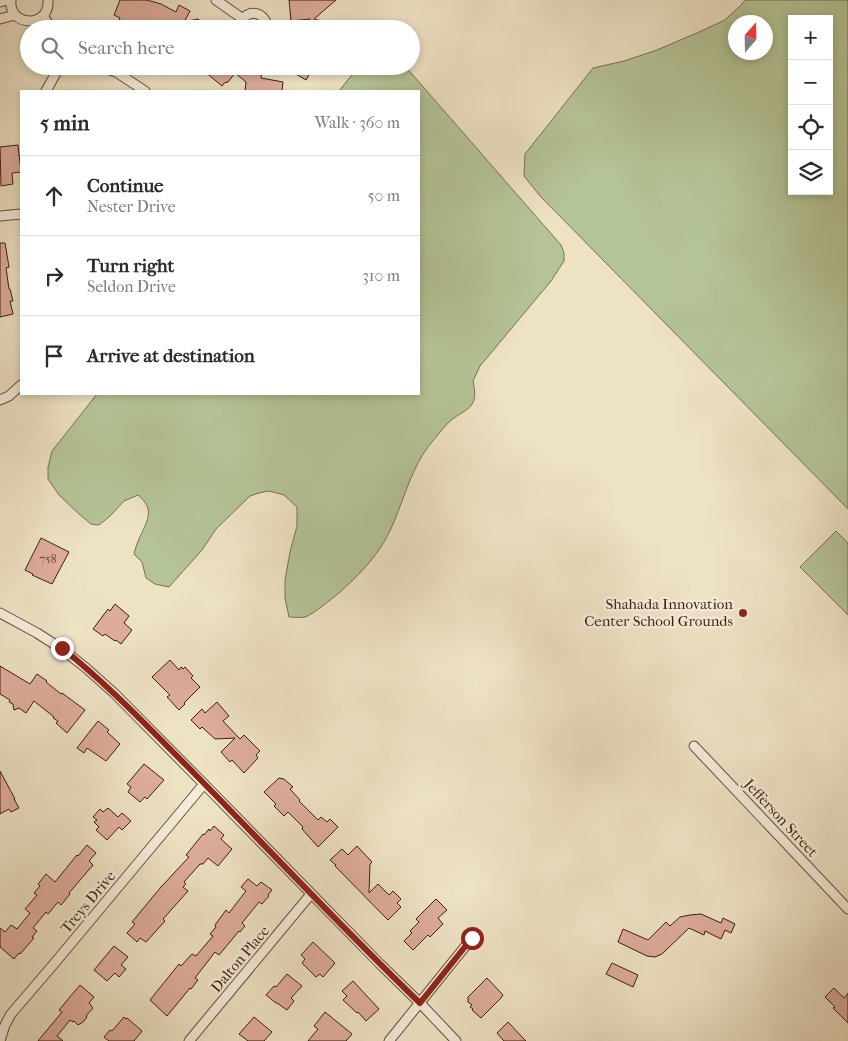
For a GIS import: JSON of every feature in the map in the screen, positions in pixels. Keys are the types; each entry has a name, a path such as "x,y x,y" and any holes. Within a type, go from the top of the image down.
{"street":[{"path":"0,2 9,0 15,15 24,20"},
{"path":"37,20 43,16 48,0"},
{"path":"216,0 242,18 253,13 259,14 265,20"},
{"path":"0,19 15,15"},
{"path":"43,16 46,20"},
{"path":"47,90 55,75"},
{"path":"121,75 143,90"},
{"path":"0,216 20,214"},
{"path":"0,400 9,396 20,387"},
{"path":"0,613 62,648 114,693 456,1041"},
{"name":"Jefferson Street","path":"694,746 848,909"},
{"name":"Treys Drive","path":"0,1041 11,1014 204,784"},
{"name":"Dalton Place","path":"189,1041 311,894"},
{"path":"389,1041 472,938"}],"green space":[{"path":"745,0 848,0 848,509 540,196 524,176 525,154 593,68 624,61 657,50 728,17 728,60 773,60 773,15 730,15"},
{"path":"352,75 413,75 561,245 564,261 551,281 480,366 473,381 475,391 472,404 447,424 423,454 413,473 390,531 374,557 339,593 313,613 305,617 289,617 285,598 285,580 297,526 297,507 284,495 269,491 250,496 216,529 202,550 169,587 155,584 146,578 142,562 134,554 148,516 144,500 138,495 124,501 99,525 91,524 59,495 48,479 48,467 52,451 96,395 420,395 420,90 340,90"},
{"path":"836,531 848,543 848,615 800,567"}],"building":[{"path":"120,0 147,0 161,4 176,12 179,5 190,11 185,20 119,20 120,18 114,15"},
{"path":"289,0 336,0 314,19 318,20 291,20"},
{"path":"209,75 233,75 222,86"},
{"path":"237,75 261,75 261,78 283,82 282,90 245,90 246,82"},
{"path":"297,75 309,75 306,80"},
{"path":"18,145 20,172 12,173 13,184 1,186 0,147"},
{"path":"0,243 5,243 9,267 6,268 13,301 10,301 13,314 0,317"},
{"path":"41,538 69,552 52,584 25,570"},
{"path":"115,604 129,616 124,623 132,630 121,644 93,629 108,609 110,611"},
{"path":"170,660 179,670 181,667 183,669 185,667 193,676 191,678 200,687 179,710 167,697 170,695 152,677"},
{"path":"0,666 30,684 37,674 61,694 85,710 67,733 56,723 58,721 54,717 34,701 26,713 19,708 14,710 13,704 9,702 10,700 0,694"},
{"path":"217,702 229,716 223,721 240,739 244,735 260,751 256,755 258,758 244,773 232,760 230,762 221,752 235,738 215,739 191,720 202,709 205,713"},
{"path":"98,721 109,730 107,732 120,744 106,761 87,748 84,753 77,748"},
{"path":"144,764 164,780 147,799 145,797 140,802 128,792 131,787 127,784"},
{"path":"0,771 19,808 11,812 9,809 0,814"},
{"path":"279,778 284,779 293,787 290,789 299,801 318,820 321,817 327,822 330,819 338,827 318,847 302,829 303,827 288,812 284,816 274,806 276,804 264,792"},
{"path":"108,808 118,817 122,813 131,821 122,830 119,827 107,840 96,830 99,827 94,822 97,820 93,817 100,809 103,812"},
{"path":"214,826 224,835 221,839 232,849 218,866 208,858 203,864 200,864 184,882 186,884 183,887 188,891 163,919 165,921 146,942 140,938 137,942 127,933 135,924 132,922 189,857 186,855 203,834 209,829 210,831"},
{"path":"87,845 96,853 89,861 93,865 61,905 58,902 48,914 46,912 33,928 37,931 32,937 34,938 14,959 0,947 0,928 5,932 11,925 17,929 30,913 25,909 37,895 34,893 46,874 55,882"},
{"path":"357,846 372,862 370,864 369,893 378,884 389,895 393,891 401,899 397,903 401,907 388,920 330,860 342,849 348,855"},
{"path":"248,879 257,886 261,882 272,890 269,896 262,904 259,902 242,923 245,926 219,955 215,952 195,978 198,980 167,1016 150,1000 179,964 181,966 192,954 196,956 213,936 210,934 226,910 229,913 246,891 241,887"},
{"path":"436,899 447,910 438,918 443,924 430,937 428,935 413,950 404,941 419,922 416,919"},
{"path":"701,914 721,923 723,918 735,924 731,933 725,930 721,939 705,931 704,935 689,928 662,954 655,957 647,956 618,942 623,929 648,940 666,922 670,926 680,917"},
{"path":"313,942 335,963 323,977 320,974 316,977 302,963 305,959 301,955"},
{"path":"114,946 128,957 121,965 126,969 119,977 115,973 107,981 94,970"},
{"path":"612,963 638,975 633,987 606,974"},
{"path":"287,974 302,986 291,998 294,1001 287,1010 266,995"},
{"path":"487,978 503,995 481,1018 470,1007 472,1005 468,1002 468,997"},
{"path":"353,981 379,1009 366,1021 343,1000 347,996 342,991"},
{"path":"80,985 94,997 89,1003 93,1008 87,1017 78,1025 70,1020 57,1036 63,1041 38,1041 62,1012 59,1010"},
{"path":"834,988 844,998 848,993 848,1023 825,997"},
{"path":"325,1012 352,1034 346,1041 308,1041 318,1029 314,1026"},
{"path":"124,1017 142,1031 134,1041 109,1041 104,1037"},
{"path":"254,1017 272,1032 264,1041 248,1041 239,1034"},
{"path":"508,1022 526,1041 504,1041 497,1033"}],"place":[{"name":"Shahada Innovation Center School Grounds","path":"743,613"}],"route":[{"path":"62,648 114,693 420,1003 472,938"}]}
